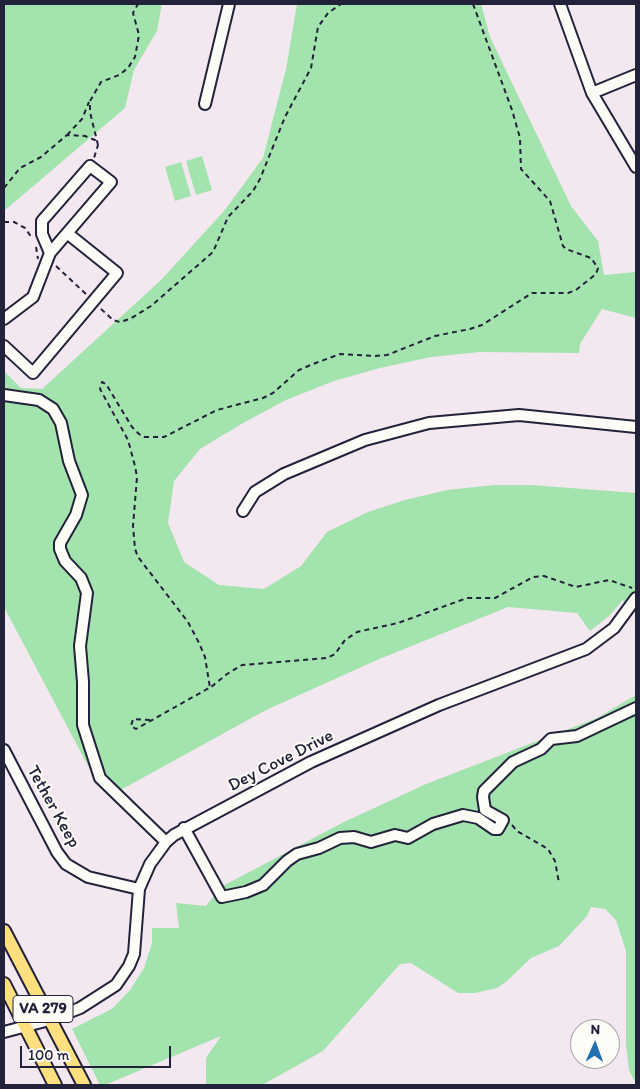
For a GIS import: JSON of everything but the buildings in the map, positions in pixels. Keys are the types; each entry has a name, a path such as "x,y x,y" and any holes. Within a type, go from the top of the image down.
{"main road":[{"name":"VA 279","path":"4,931 84,1085"},
{"name":"VA 279","path":"4,984 55,1085"}],"street":[{"path":"205,104 229,4"},
{"path":"560,4 592,93 636,167"},
{"path":"592,93 636,75"},
{"path":"4,319 33,297 48,257 110,182 90,166 42,221 42,234 48,257"},
{"path":"4,346 33,373 117,273 68,233"},
{"path":"4,395 39,400 53,409 61,423 69,461 82,495 76,514 60,543 60,549 66,561 81,578 87,593 80,646 83,682 83,724 100,778 166,842"},
{"path":"244,512 256,492 284,474 365,440 429,423 519,415 636,428"},
{"name":"Dey Cove Drive","path":"4,1032 49,1020 80,1008 104,994 122,977 134,954 139,889 150,864 166,842 184,828 311,762 439,704 586,650 614,628 636,598"},
{"path":"184,828 222,897 246,892 263,885 287,861 297,854 319,848 340,838 354,837 371,842 395,835 408,838 433,824 463,815 478,818 494,829 498,829 503,820 486,810 483,798 484,791 513,762 541,749 551,738 577,736 636,708"},
{"name":"Tether Keep","path":"4,750 57,852 66,864 88,878 139,889"}],"path":[{"path":"4,188 20,168 41,157 67,135 82,119 101,82 119,75 128,68 135,57 139,35 133,13 138,4"},
{"path":"4,222 14,222 25,228 35,244 37,259 48,257 113,320 125,321 151,306 213,252 228,218 254,191 288,111 311,68 318,27 328,13 341,4"},
{"path":"210,688 205,657 200,643 188,622 138,557 135,549 132,526 137,477 135,466 128,440 100,389 100,384 106,384 132,427 139,434 144,437 164,437 217,410 263,398 273,393 299,370 313,364 340,354 387,355 435,336 470,330 482,325 532,293 568,293 576,290 596,274 598,268 591,258 566,250 563,246 550,201 521,169 520,138 512,110 474,4"},
{"path":"90,101 90,112 98,145 90,166"},
{"path":"67,135 85,136 95,140 98,145"},
{"path":"150,720 133,719 131,726 136,728 210,688 242,665 327,658 335,654 345,640 357,632 398,623 467,598 495,598 538,576 576,587 600,581 616,581 636,590"},
{"path":"510,824 517,831 548,849 555,861 559,883"}],"green space":[{"path":"4,4 162,4 157,31 134,70 125,108 4,211"},
{"path":"297,4 481,4 490,37 571,206 598,241 604,275 636,272 636,318 602,309 580,344 579,353 480,352 431,357 380,368 334,381 286,400 243,423 200,449 174,481 168,523 184,562 219,585 264,589 301,566 327,532 368,512 405,500 447,490 494,485 531,485 636,493 636,611 623,600 609,616 590,631 577,613 508,607 377,660 266,710 117,792 154,837 96,781 4,607 4,371 21,388 42,389 161,280 224,211 263,158 286,69"},
{"path":"202,156 212,190 196,195 186,161"},
{"path":"181,162 191,196 175,201 165,167"},
{"path":"636,695 636,1084 629,1070 626,1044 626,951 616,920 605,909 591,907 587,916 559,946 531,958 497,988 475,993 458,993 411,963 400,964 323,1051 262,1085 206,1085 206,1058 221,1036 105,1085 100,1085 72,1029 112,1009 130,990 144,968 152,943 152,928 179,928 176,903 206,906 221,887 342,823 426,784 597,718"}]}
